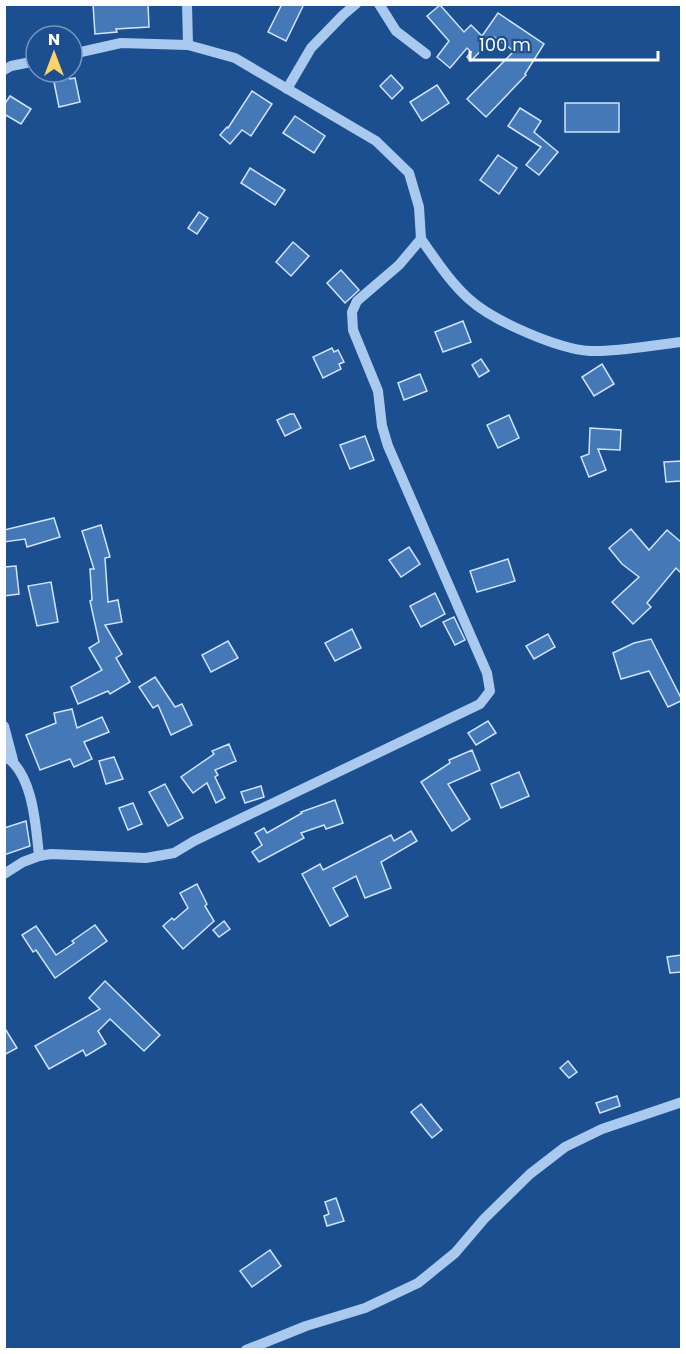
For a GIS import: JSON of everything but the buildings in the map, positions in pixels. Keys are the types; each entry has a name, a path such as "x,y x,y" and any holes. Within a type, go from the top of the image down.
{"street":[{"path":"187,4 188,45"},
{"path":"287,89 311,48 342,15 356,4"},
{"path":"379,4 396,31 426,54"},
{"path":"84,51 121,43 188,45 235,58 376,141 408,173 419,207 421,238 454,284 472,302 500,319 566,347 590,351 681,342"},
{"path":"4,70 24,63"},
{"path":"4,874 23,862 51,854 146,858 174,853 194,841 480,704 490,691 487,673 388,446 382,426 378,391 353,330 352,312 357,301 399,265 421,238"},
{"path":"4,726 9,758 24,777 32,808 39,856"},
{"path":"246,1350 306,1326 365,1308 418,1283 455,1253 530,1174 565,1147 602,1130 681,1102"}]}
